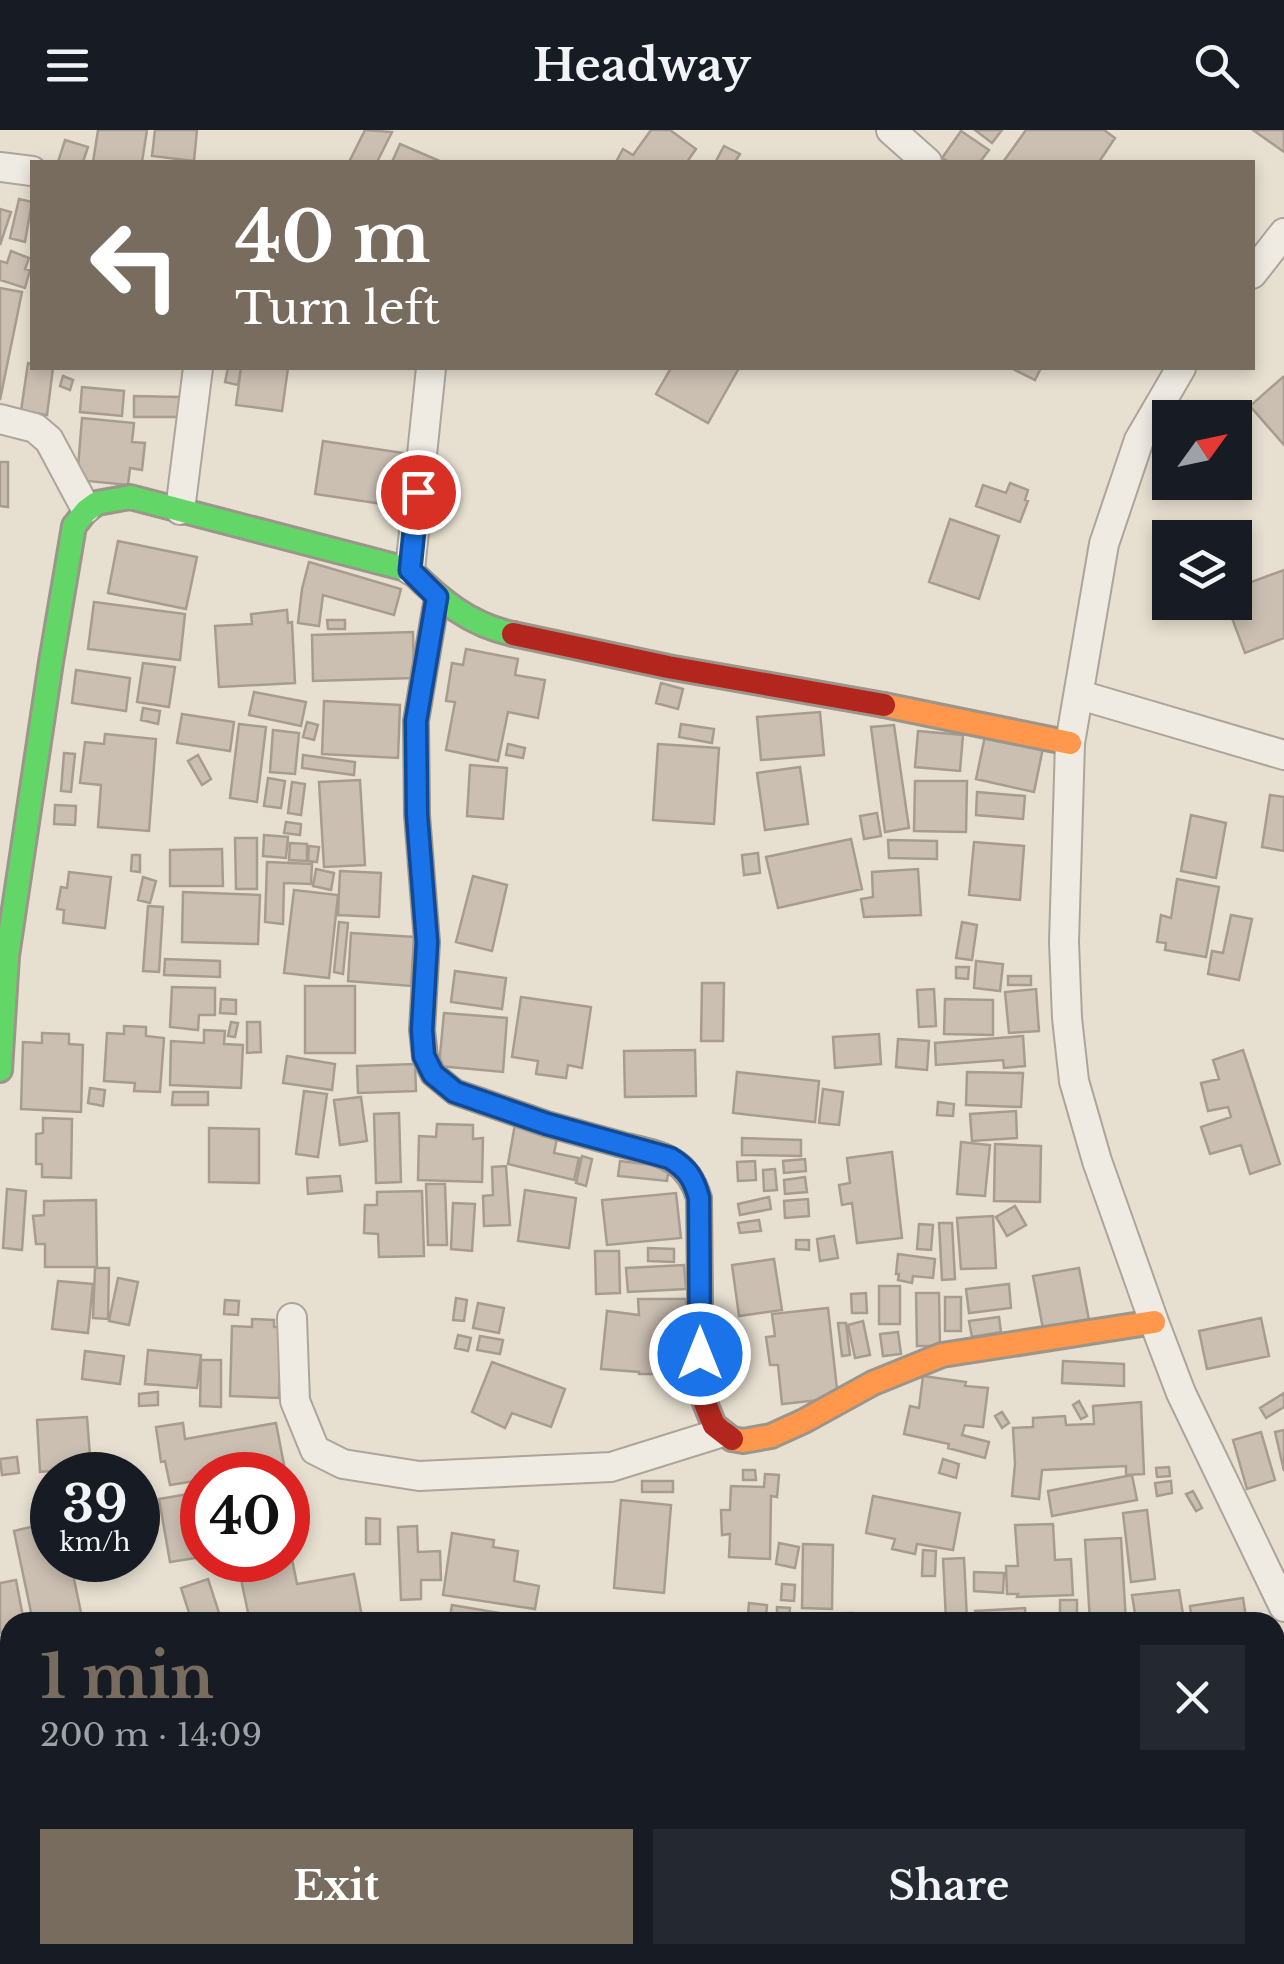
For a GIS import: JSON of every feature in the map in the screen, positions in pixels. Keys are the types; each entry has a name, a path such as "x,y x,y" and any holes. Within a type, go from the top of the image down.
{"street":[{"path":"891,130 925,160"},
{"path":"0,167 30,170"},
{"path":"1255,270 1284,233"},
{"path":"180,510 198,370"},
{"path":"410,570 431,370"},
{"path":"1179,370 1139,440 1104,544 1070,743 1064,942 1066,1018 1074,1081 1096,1161 1154,1322 1181,1393 1284,1607"},
{"path":"0,419 35,428 49,440 86,509"},
{"path":"0,1070 3,956 74,526 86,509 104,499 130,498 410,570 437,597 472,621 504,632 1070,743"},
{"path":"437,597 416,721 417,815 427,942 424,1056 433,1074 455,1092 547,1124 670,1158 684,1167 694,1180 699,1198 701,1393 706,1415 720,1433 742,1442 772,1436 865,1387 942,1355 1154,1322"},
{"path":"1080,695 1284,755"},
{"path":"292,1318 295,1401 315,1450 343,1464 419,1476 611,1467 720,1433"}],"building":[{"path":"98,130 147,130 142,160 93,160"},
{"path":"155,130 197,130 194,160 152,156"},
{"path":"365,130 392,132 378,160 350,160"},
{"path":"651,130 670,130 696,149 688,160 617,160 623,149 633,155"},
{"path":"975,130 1002,130 992,143"},
{"path":"1026,130 1104,130 1115,138 1100,160 1004,160"},
{"path":"1253,130 1284,130 1284,152"},
{"path":"961,131 989,150 982,160 942,158"},
{"path":"65,140 88,147 84,160 59,160"},
{"path":"400,144 437,160 393,160"},
{"path":"724,146 740,154 736,160 717,160"},
{"path":"19,199 30,202 25,242 10,238"},
{"path":"0,209 11,212 0,245"},
{"path":"11,251 29,258 25,288 0,280 0,261 7,263"},
{"path":"0,288 22,292 0,400"},
{"path":"28,363 30,370 53,370 47,415 21,411"},
{"path":"228,370 241,370 238,385 225,382"},
{"path":"241,370 288,370 282,411 236,405"},
{"path":"670,370 738,370 708,423 656,394"},
{"path":"1015,370 1040,370 1035,380"},
{"path":"63,376 73,380 70,390 60,386"},
{"path":"1283,377 1284,445 1252,408"},
{"path":"82,387 124,391 122,416 80,412"},
{"path":"134,396 180,397 179,417 134,417"},
{"path":"82,418 134,423 132,442 145,443 142,470 130,468 128,485 77,480"},
{"path":"323,441 410,454 403,507 315,494"},
{"path":"0,462 8,462 8,507 0,506"},
{"path":"1010,483 1028,490 1020,522 976,506 983,485 1006,493"},
{"path":"950,519 999,536 979,599 929,582"},
{"path":"118,541 197,557 186,609 108,593"},
{"path":"309,562 401,589 394,615 323,595 319,626 298,623"},
{"path":"1284,570 1284,638 1245,653 1233,620 1252,620 1252,582"},
{"path":"94,602 185,614 180,660 88,649"},
{"path":"287,610 288,623 292,622 295,683 219,687 215,626 252,624 251,614"},
{"path":"327,620 345,620 345,629 328,629"},
{"path":"413,632 414,678 313,681 312,635"},
{"path":"466,649 518,659 515,675 545,680 538,718 508,712 498,761 446,750 455,702 446,701 452,663 463,665"},
{"path":"143,663 175,667 169,707 137,702"},
{"path":"76,670 130,678 126,711 72,703"},
{"path":"661,683 683,689 678,709 656,703"},
{"path":"254,692 306,702 301,726 249,715"},
{"path":"324,701 400,705 398,758 322,754"},
{"path":"143,708 160,711 158,724 141,720"},
{"path":"820,712 824,755 761,760 757,717"},
{"path":"182,714 234,722 230,751 177,743"},
{"path":"307,722 318,725 314,740 303,737"},
{"path":"239,724 266,727 257,802 230,798"},
{"path":"681,724 714,729 712,743 679,737"},
{"path":"894,725 909,828 885,832 871,727"},
{"path":"273,730 299,733 295,774 270,772"},
{"path":"918,731 963,735 960,771 915,767"},
{"path":"105,734 156,739 149,831 98,827 101,785 80,783 85,742 104,744"},
{"path":"985,736 1043,748 1034,792 976,779"},
{"path":"508,744 525,748 523,758 506,755"},
{"path":"658,744 719,748 714,824 653,820"},
{"path":"64,753 75,754 71,792 61,791"},
{"path":"198,755 211,779 202,785 188,761"},
{"path":"303,755 355,762 354,775 302,768"},
{"path":"470,765 507,768 503,819 467,816"},
{"path":"800,767 808,824 765,830 757,773"},
{"path":"268,778 285,781 281,808 264,806"},
{"path":"360,780 365,865 324,867 319,782"},
{"path":"915,781 967,781 966,832 914,831"},
{"path":"292,782 305,784 301,815 288,813"},
{"path":"977,792 1025,796 1023,819 976,815"},
{"path":"1270,795 1284,797 1284,851 1262,847"},
{"path":"55,805 76,806 75,825 54,824"},
{"path":"877,813 881,836 864,839 860,816"},
{"path":"1191,815 1226,823 1216,878 1181,871"},
{"path":"286,822 301,824 300,835 284,833"},
{"path":"264,835 288,837 286,858 263,856"},
{"path":"235,838 257,838 257,889 236,889"},
{"path":"851,839 862,889 778,908 766,857"},
{"path":"888,840 937,841 937,859 889,858"},
{"path":"974,842 1024,846 1020,900 969,895"},
{"path":"290,843 307,844 307,861 289,860"},
{"path":"309,846 319,847 317,862 308,861"},
{"path":"222,849 223,886 170,886 170,850"},
{"path":"758,853 760,873 744,875 742,855"},
{"path":"132,855 140,855 140,872 131,871"},
{"path":"267,862 312,864 311,884 284,883 283,924 265,922"},
{"path":"316,869 334,873 331,890 313,886"},
{"path":"918,869 921,915 864,917 861,899 873,897 872,872"},
{"path":"340,871 381,873 379,917 338,915"},
{"path":"69,872 111,877 105,928 63,923 64,910 57,909 61,887 67,888"},
{"path":"473,876 507,885 492,951 456,942"},
{"path":"143,877 156,881 150,903 138,900"},
{"path":"1177,879 1219,887 1206,957 1165,950 1166,943 1157,942 1161,915 1171,918"},
{"path":"294,890 338,895 329,978 284,973"},
{"path":"183,892 260,895 258,944 182,942"},
{"path":"148,906 163,907 159,972 143,971"},
{"path":"1231,915 1252,919 1239,980 1208,974 1212,951 1223,953"},
{"path":"339,922 348,923 343,974 334,972"},
{"path":"962,922 977,925 972,960 956,958"},
{"path":"351,933 414,937 411,986 348,981"},
{"path":"165,959 220,961 220,977 164,975"},
{"path":"976,961 1003,964 1000,991 974,988"},
{"path":"956,967 969,967 968,979 956,978"},
{"path":"455,971 506,978 502,1009 451,1002"},
{"path":"1008,976 1031,976 1031,985 1008,985"},
{"path":"702,983 724,983 723,1041 701,1041"},
{"path":"305,986 355,986 355,1053 305,1053"},
{"path":"172,987 215,988 215,1015 199,1015 198,1030 170,1027"},
{"path":"934,989 936,1026 919,1027 917,990"},
{"path":"1036,989 1039,1031 1009,1033 1005,992"},
{"path":"521,997 591,1007 582,1068 568,1065 566,1078 536,1074 538,1061 512,1057"},
{"path":"221,999 236,1000 236,1014 220,1013"},
{"path":"945,999 993,1000 993,1035 944,1034"},
{"path":"444,1013 507,1018 503,1072 439,1066"},
{"path":"231,1022 238,1023 235,1037 228,1036"},
{"path":"247,1022 260,1022 261,1052 247,1053"},
{"path":"124,1026 146,1027 146,1036 164,1038 160,1092 134,1091 135,1083 104,1081 107,1033 124,1034"},
{"path":"204,1030 225,1031 224,1044 243,1045 241,1088 170,1085 171,1041 204,1043"},
{"path":"42,1033 69,1034 69,1044 83,1045 81,1112 21,1109 23,1042 42,1043"},
{"path":"879,1034 881,1064 835,1068 833,1037"},
{"path":"1023,1036 1025,1066 1004,1068 1003,1060 936,1065 935,1043"},
{"path":"898,1039 929,1041 927,1070 896,1067"},
{"path":"695,1050 696,1096 625,1097 624,1051"},
{"path":"1243,1050 1280,1164 1250,1174 1241,1145 1210,1154 1201,1127 1231,1117 1228,1107 1208,1111 1201,1083 1219,1079 1213,1060"},
{"path":"287,1056 335,1064 332,1090 283,1083"},
{"path":"415,1064 416,1091 358,1093 357,1066"},
{"path":"737,1072 819,1081 815,1122 733,1113"},
{"path":"967,1072 1023,1073 1021,1107 966,1105"},
{"path":"90,1088 105,1090 103,1106 88,1103"},
{"path":"823,1089 843,1092 839,1125 819,1123"},
{"path":"304,1091 327,1094 318,1157 296,1154"},
{"path":"173,1092 208,1092 208,1105 172,1105"},
{"path":"361,1097 367,1141 340,1145 334,1100"},
{"path":"938,1102 954,1104 953,1116 937,1115"},
{"path":"1016,1111 1017,1138 972,1141 970,1114"},
{"path":"399,1113 401,1182 376,1183 374,1114"},
{"path":"43,1118 72,1119 71,1178 42,1177 42,1164 36,1164 36,1134 43,1133"},
{"path":"437,1124 473,1125 473,1139 483,1138 482,1182 418,1180 419,1136 436,1137"},
{"path":"515,1124 558,1134 554,1153 579,1158 574,1180 508,1164"},
{"path":"209,1128 259,1129 259,1183 209,1182"},
{"path":"742,1138 801,1140 801,1156 742,1155"},
{"path":"961,1142 990,1145 985,1196 957,1194"},
{"path":"995,1144 1041,1146 1040,1202 994,1201"},
{"path":"892,1152 902,1238 857,1243 852,1203 842,1205 839,1185 850,1183 847,1158"},
{"path":"582,1156 592,1159 586,1186 576,1183"},
{"path":"805,1159 806,1171 784,1173 783,1161"},
{"path":"620,1161 669,1167 667,1181 618,1176"},
{"path":"755,1161 756,1180 738,1181 737,1162"},
{"path":"506,1166 510,1225 484,1226 483,1196 493,1195 492,1167"},
{"path":"775,1169 777,1190 764,1191 763,1170"},
{"path":"340,1176 342,1191 308,1194 307,1178"},
{"path":"805,1177 807,1192 785,1194 784,1180"},
{"path":"426,1184 445,1184 447,1245 428,1245"},
{"path":"7,1189 26,1191 22,1250 3,1248"},
{"path":"525,1190 576,1198 569,1248 518,1241"},
{"path":"422,1191 424,1256 379,1257 378,1234 364,1233 365,1205 377,1205 377,1192"},
{"path":"676,1193 681,1238 607,1245 602,1200"},
{"path":"769,1197 771,1209 740,1215 738,1204"},
{"path":"808,1199 809,1216 785,1218 784,1201"},
{"path":"96,1200 97,1267 45,1267 45,1244 36,1244 33,1216 44,1215 44,1201"},
{"path":"453,1203 475,1204 472,1251 451,1249"},
{"path":"1015,1206 1026,1225 1007,1236 996,1217"},
{"path":"993,1216 996,1268 961,1269 957,1218"},
{"path":"759,1220 761,1231 740,1233 738,1223"},
{"path":"939,1223 952,1223 955,1279 942,1280"},
{"path":"919,1224 933,1225 931,1250 917,1249"},
{"path":"834,1236 838,1258 820,1261 817,1239"},
{"path":"796,1240 809,1240 809,1250 796,1249"},
{"path":"648,1248 674,1249 674,1262 648,1261"},
{"path":"595,1251 619,1251 620,1293 596,1294"},
{"path":"898,1254 935,1259 933,1278 913,1276 912,1283 898,1280"},
{"path":"774,1259 782,1310 739,1316 732,1265"},
{"path":"684,1265 686,1289 628,1292 626,1268"},
{"path":"95,1268 109,1268 108,1319 93,1318"},
{"path":"1079,1268 1090,1325 1044,1334 1033,1276"},
{"path":"118,1278 138,1282 129,1325 109,1321"},
{"path":"58,1281 93,1284 88,1333 52,1329"},
{"path":"1009,1284 1011,1308 969,1313 966,1289"},
{"path":"879,1286 900,1286 900,1324 879,1324"},
{"path":"866,1293 867,1313 852,1313 851,1294"},
{"path":"916,1293 939,1293 940,1346 917,1346"},
{"path":"945,1297 961,1297 961,1331 945,1331"},
{"path":"456,1298 467,1300 464,1321 453,1320"},
{"path":"638,1299 686,1299 686,1374 601,1369 607,1311 639,1315"},
{"path":"225,1300 239,1301 238,1315 224,1314"},
{"path":"478,1303 504,1308 499,1333 473,1328"},
{"path":"828,1308 838,1398 782,1404 778,1365 770,1365 766,1337 775,1336 772,1314"},
{"path":"999,1317 1001,1332 972,1337 969,1321"},
{"path":"1261,1318 1269,1356 1207,1369 1199,1331"},
{"path":"252,1319 274,1320 274,1327 280,1327 279,1398 230,1396 232,1326 252,1327"},
{"path":"863,1321 870,1355 855,1358 848,1325"},
{"path":"838,1323 846,1323 850,1355 842,1356"},
{"path":"898,1332 901,1354 883,1356 880,1334"},
{"path":"458,1335 471,1338 468,1351 455,1348"},
{"path":"480,1336 503,1340 500,1354 477,1350"},
{"path":"148,1350 201,1355 197,1388 145,1384"},
{"path":"85,1351 124,1356 120,1384 82,1379"},
{"path":"201,1360 221,1360 221,1407 200,1406"},
{"path":"1063,1361 1124,1364 1124,1386 1062,1383"},
{"path":"492,1362 565,1389 551,1427 512,1413 505,1428 472,1412"},
{"path":"923,1376 988,1388 983,1427 965,1425 962,1435 989,1442 985,1458 948,1448 949,1444 904,1434 910,1406 919,1408"},
{"path":"158,1392 158,1405 139,1406 139,1394"},
{"path":"1284,1393 1284,1407 1266,1418 1260,1408"},
{"path":"1079,1401 1087,1416 1081,1419 1073,1405"},
{"path":"1141,1402 1144,1474 1126,1475 1126,1466 1042,1470 1039,1499 1012,1496 1013,1428 1033,1427 1033,1418 1065,1416 1066,1425 1094,1424 1093,1406"},
{"path":"1002,1412 1009,1423 1002,1428 995,1416"},
{"path":"87,1417 90,1452 39,1452 37,1420"},
{"path":"183,1423 185,1439 276,1423 282,1452 180,1452 180,1483 170,1485 165,1461 161,1462 156,1427"},
{"path":"1284,1430 1284,1471 1275,1432"},
{"path":"1261,1432 1275,1480 1247,1489 1233,1440"},
{"path":"17,1457 19,1473 2,1475 0,1459"},
{"path":"943,1459 959,1464 956,1478 939,1473"},
{"path":"1169,1467 1170,1476 1157,1477 1156,1468"},
{"path":"743,1470 755,1470 756,1480 743,1480"},
{"path":"765,1474 779,1475 777,1497 771,1496 770,1559 729,1557 730,1534 722,1535 721,1510 730,1510 731,1486 764,1487"},
{"path":"1132,1475 1137,1500 1052,1516 1048,1491"},
{"path":"642,1481 673,1481 673,1492 642,1492"},
{"path":"1171,1481 1172,1493 1157,1496 1155,1483"},
{"path":"1193,1491 1202,1508 1196,1511 1186,1494"},
{"path":"180,1495 180,1560 170,1562 160,1499"},
{"path":"873,1496 960,1513 953,1550 917,1544 915,1554 892,1549 895,1539 866,1533"},
{"path":"621,1500 671,1505 664,1593 614,1588"},
{"path":"1147,1510 1155,1579 1131,1582 1123,1513"},
{"path":"366,1518 380,1519 380,1544 366,1544"},
{"path":"1053,1524 1055,1560 1071,1559 1073,1595 1007,1594 1006,1566 1018,1566 1015,1525"},
{"path":"417,1526 418,1552 440,1551 441,1580 421,1580 421,1599 401,1600 398,1527"},
{"path":"30,1527 30,1582 75,1582 81,1612 31,1612 14,1531"},
{"path":"452,1533 494,1540 493,1547 518,1551 514,1581 539,1586 535,1609 443,1595"},
{"path":"1121,1538 1125,1612 1089,1612 1085,1540"},
{"path":"779,1543 799,1547 795,1568 776,1564"},
{"path":"803,1544 833,1545 832,1609 802,1608"},
{"path":"923,1550 936,1551 935,1576 922,1576"},
{"path":"964,1558 967,1612 946,1612 943,1559"},
{"path":"974,1572 1004,1573 1003,1593 974,1591"},
{"path":"354,1574 361,1612 248,1612 242,1582 297,1584"},
{"path":"16,1580 22,1612 0,1612 0,1583"},
{"path":"209,1582 219,1612 189,1612 181,1588"},
{"path":"782,1584 795,1585 794,1601 781,1600"},
{"path":"1179,1590 1183,1612 1135,1612 1132,1595"},
{"path":"1243,1598 1245,1612 1191,1612 1190,1606"},
{"path":"1060,1600 1077,1600 1077,1612 1060,1612"},
{"path":"749,1603 767,1605 766,1612 748,1612"},
{"path":"452,1605 494,1612 451,1612"},
{"path":"1025,1608 1025,1612 975,1612"}],"traffic: fast":[{"path":"0,1070 7,956 51,662 74,526 86,511 97,503 130,497 410,570 457,610 513,634"},
{"path":"437,597 416,721 417,815 427,942 422,1030 425,1057 433,1074 455,1092 619,1144"}],"traffic: slow":[{"path":"884,705 1070,743"},
{"path":"732,1439 771,1436 873,1383 942,1355 1154,1322"}],"traffic: jam":[{"path":"513,634 668,667 884,705"},
{"path":"619,1144 658,1154 678,1165 699,1198 701,1393 714,1425 732,1439"}],"route":[{"path":"418,492 410,570 437,597 416,721 417,815 427,942 424,1056 433,1074 455,1092 547,1124 670,1158 684,1167 694,1180 699,1198 700,1354"}]}
